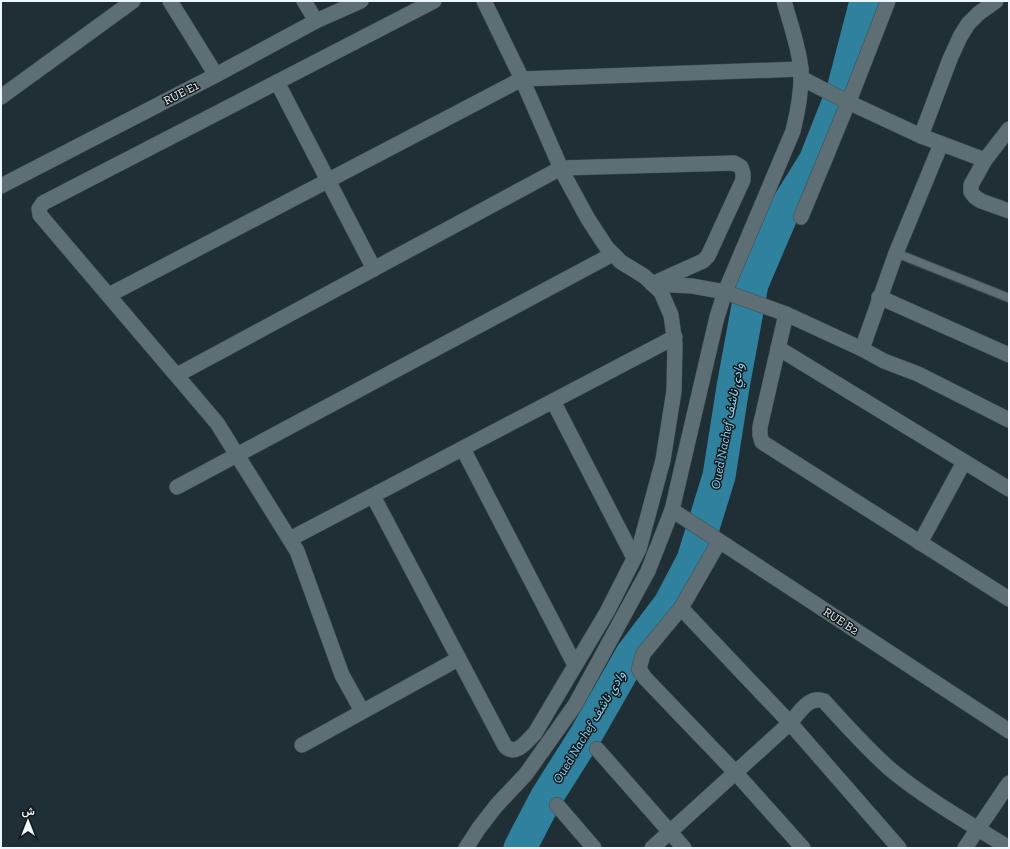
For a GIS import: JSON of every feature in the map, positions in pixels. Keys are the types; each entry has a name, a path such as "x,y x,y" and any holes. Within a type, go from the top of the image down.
{"street":[{"path":"1,97 133,1"},
{"path":"304,1 316,21"},
{"name":"RUE E1","path":"1,186 216,76 316,21 361,1"},
{"path":"362,712 342,675 298,551 238,455 217,423 178,375 40,215 39,209 43,203 434,1"},
{"path":"484,1 522,79 561,168 588,219 607,248 621,262 644,276 661,292 672,315 674,337 674,391 663,460 639,549 607,612 535,733 518,749 513,751"},
{"path":"466,848 496,806 526,774 575,705 648,571 672,510 717,317 725,292 793,131 799,104 801,73 798,53 784,1"},
{"path":"801,217 888,1"},
{"path":"921,136 960,38 968,24 978,13 996,1"},
{"path":"174,2 216,76"},
{"path":"109,295 522,79 801,73 848,102 921,136 985,160"},
{"path":"277,82 374,269"},
{"path":"1009,129 985,160 971,185 971,192 975,197 981,201 1009,211"},
{"path":"862,349 879,297 941,144"},
{"path":"178,375 561,168 734,164 741,167 743,180 708,256 703,261 652,284"},
{"path":"177,487 613,254"},
{"path":"652,284 692,286 725,292 786,314 862,349 884,361 918,374 1009,420"},
{"path":"879,297 1009,355"},
{"path":"786,314 760,427 762,442 1009,599"},
{"path":"290,539 674,337"},
{"path":"778,348 1009,490"},
{"path":"553,401 634,558"},
{"path":"463,449 575,666"},
{"path":"920,543 964,462"},
{"path":"373,496 505,746 508,750 513,751 526,774"},
{"name":"RUE B2","path":"672,510 1009,731"},
{"path":"719,542 681,608 643,654 639,669 645,678 735,772 803,848"},
{"path":"681,608 790,723 899,848"},
{"path":"302,745 458,659"},
{"path":"652,848 790,723 809,702 814,699 819,699 824,701 863,744 890,769 941,805 1009,848"},
{"path":"597,750 684,848"},
{"path":"965,848 1009,783"},
{"path":"557,805 594,848"}],"lane":[{"path":"896,253 1009,298"}],"waterway":[{"name":"Oued Nachef وادي ناشف","path":"520,848 546,798 587,733 632,654 670,604 693,560 719,476 733,387 752,284 782,214 815,161 843,90 866,1"}]}
